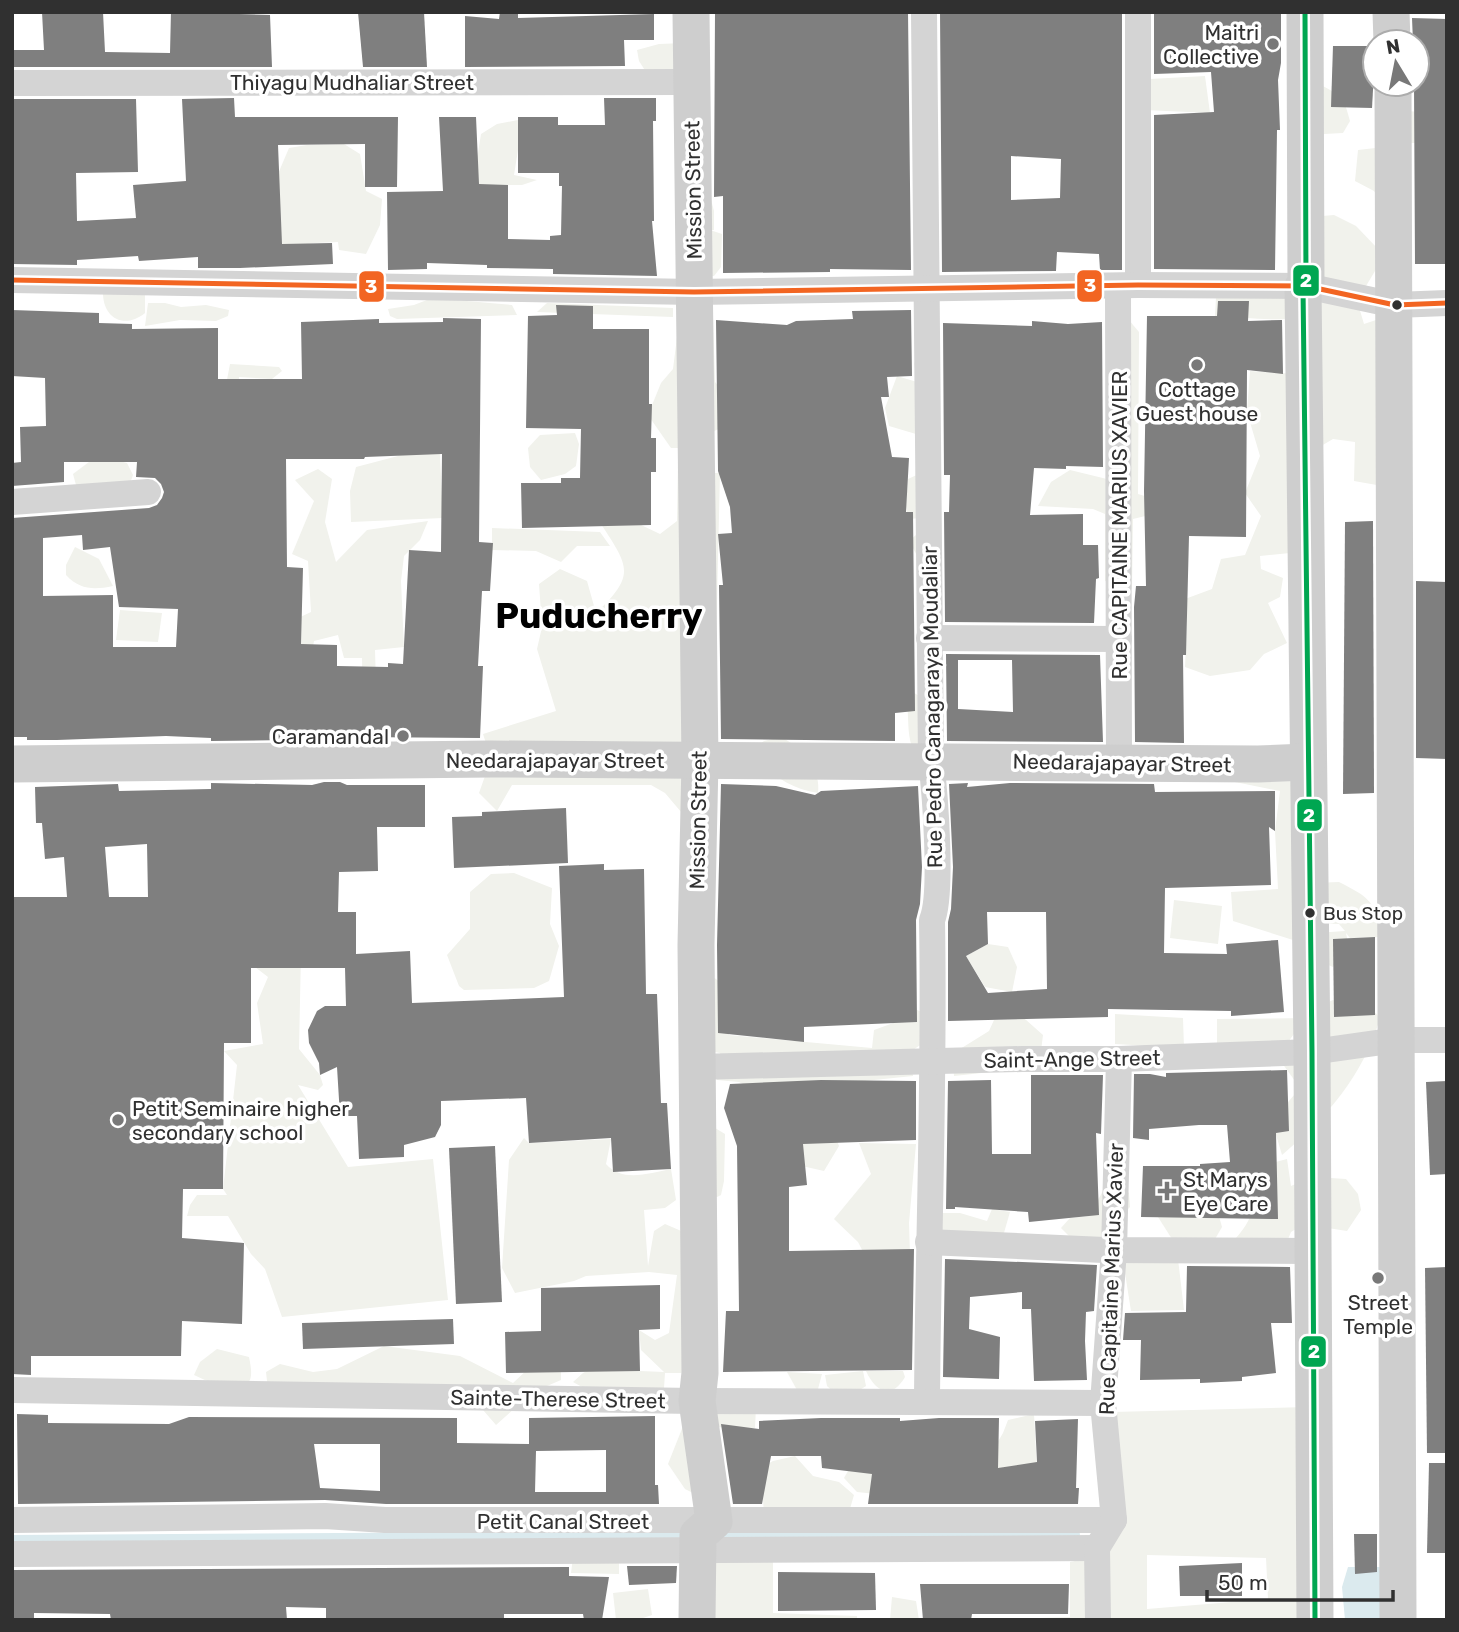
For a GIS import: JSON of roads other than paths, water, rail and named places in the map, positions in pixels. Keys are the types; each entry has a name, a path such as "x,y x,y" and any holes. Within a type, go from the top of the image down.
{"street":[{"name":"Mission Street","path":"691,12 700,761 696,1068 700,1373 696,1401 705,1536 697,1620"},
{"name":"Rue Pedro Canagaraya Moudaliar","path":"924,12 929,638 931,761 937,865 936,912 932,920 934,1061 928,1242 927,1401"},
{"name":"Rue CAPITAINE MARIUS XAVIER","path":"1119,763 1119,639 1138,12"},
{"path":"1305,12 1306,286 1303,287 1312,1052 1315,1620"},
{"name":"Thiyagu Mudhaliar Street","path":"12,83 691,82"},
{"path":"1393,98 1398,1620"},
{"path":"12,280 694,292 926,287 1306,286 1395,305 1447,303"},
{"path":"12,502 148,492"},
{"path":"929,638 1119,639"},
{"name":"Needarajapayar Street","path":"12,764 491,759 1258,764 1307,762"},
{"name":"Saint-Ange Street","path":"696,1068 1312,1052 1397,1040 1447,1040"},
{"name":"Rue Capitaine Marius Xavier","path":"1114,1520 1103,1403 1114,1250 1119,1059"},
{"path":"928,1242 1114,1250 1312,1251"},
{"name":"Sainte-Therese Street","path":"12,1390 696,1401 1103,1403"},
{"name":"Petit Canal Street","path":"12,1520 325,1516 705,1536 1097,1548"},
{"path":"1098,1620 1097,1548 1114,1520"},
{"name":"Petit Canal Street","path":"12,1554 705,1536 1114,1520"}],"waterway":[{"path":"12,1539 688,1535"},
{"path":"715,1535 1076,1535"}],"place":[{"name":"Maitri Collective","path":"1273,44"},
{"name":"Cottage Guest house","path":"1197,365"},
{"name":"Caramandal","path":"403,736"},
{"name":"Bus Stop","path":"1310,913"},
{"name":"Petit Seminaire higher secondary school","path":"118,1120"},
{"name":"St Marys Eye Care","path":"1167,1191"},
{"name":"Street Temple","path":"1378,1278"}],"district":[{"name":"Puducherry","path":"599,616"}]}
